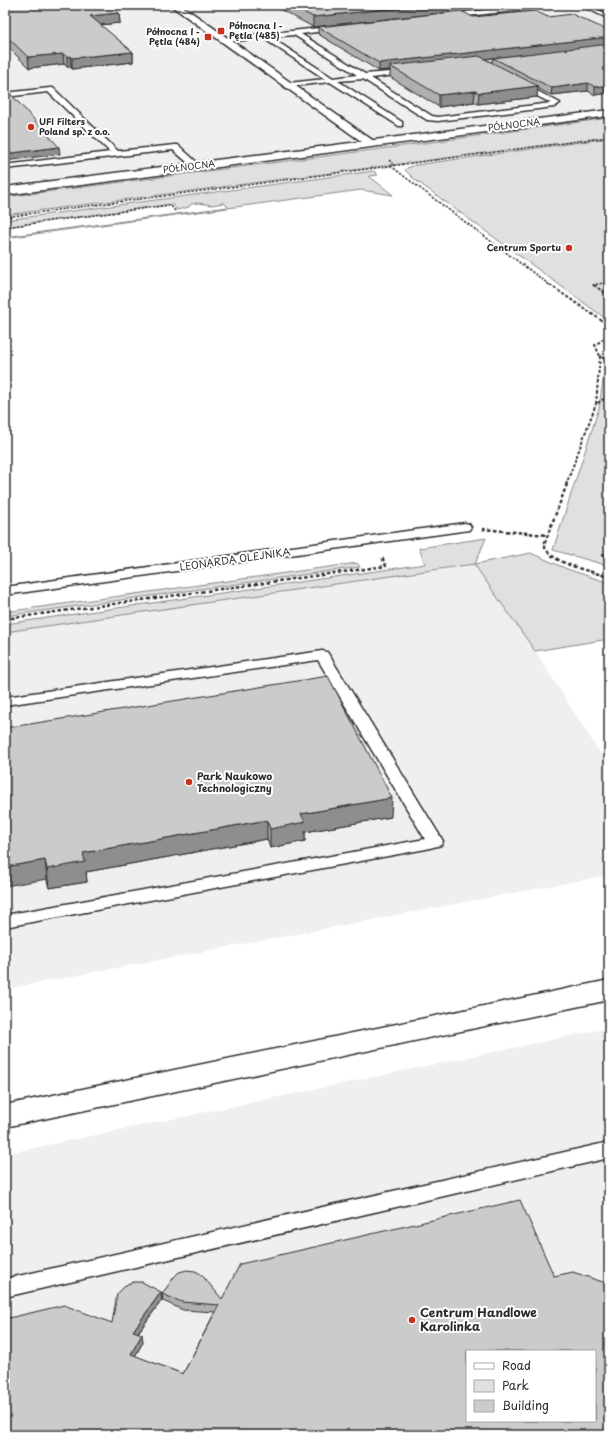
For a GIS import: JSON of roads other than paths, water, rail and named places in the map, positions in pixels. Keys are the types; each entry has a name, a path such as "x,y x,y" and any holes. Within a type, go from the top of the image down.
{"street":[{"path":"176,5 372,144"},
{"name":"PÓŁNOCNA","path":"5,191 609,113"},
{"path":"5,1116 609,990"}],"lane":[{"path":"437,17 548,5"},
{"path":"583,5 609,17"},
{"path":"225,40 342,27"},
{"path":"294,32 430,118 438,119 554,105 556,103 514,81"},
{"path":"264,36 399,124"},
{"path":"288,85 421,69"},
{"path":"5,95 50,90 116,154"},
{"path":"5,167 175,147 198,166"},
{"name":"LEONARDA OLEJNIKA","path":"5,591 466,527"},
{"path":"5,701 322,655 435,841 426,844 5,921"},
{"path":"5,1288 609,1150"}],"place":[{"name":"Północna I - Pętla (485)","path":"221,31"},
{"name":"Północna I - Pętla (484)","path":"208,37"},
{"name":"UFI Filters Poland sp. z o.o.","path":"31,127"},
{"name":"Centrum Sportu","path":"569,248"},
{"name":"Park Naukowo Technologiczny","path":"189,782"},
{"name":"Centrum Handlowe Karolinka","path":"412,1320"}]}
